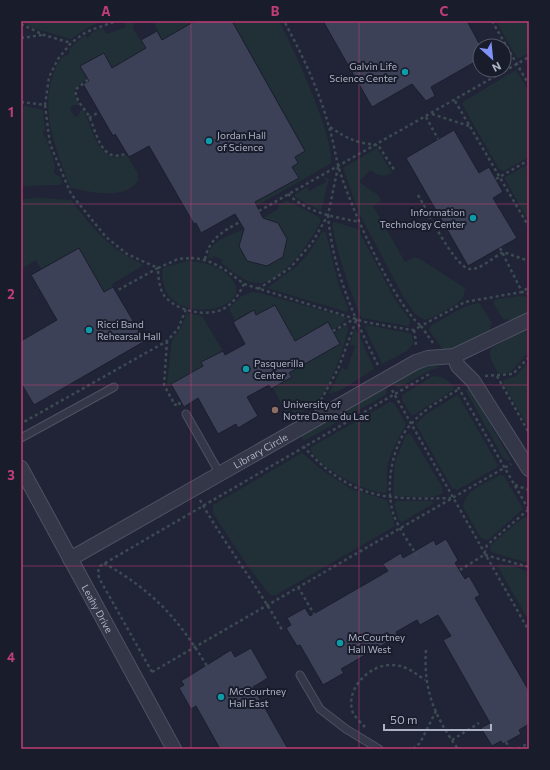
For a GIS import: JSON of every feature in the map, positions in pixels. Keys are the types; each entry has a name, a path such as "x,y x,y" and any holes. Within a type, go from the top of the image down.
{"street":[{"name":"Library Circle","path":"70,560 416,362 428,358 448,356 529,320"},
{"path":"448,356 473,381 525,464"},
{"name":"Leahy Drive","path":"21,468 174,749"}],"lane":[{"path":"21,438 114,387"},
{"path":"184,412 220,474"},
{"path":"300,675 320,709 346,729 379,749"}],"path":[{"path":"116,21 86,32 71,43 58,59 49,77 45,106 50,144 71,194 106,238 127,254 158,268"},
{"path":"284,21 307,68 329,126 338,166 360,223 400,300 414,320 448,356"},
{"path":"492,21 529,85"},
{"path":"21,24 44,35 71,43"},
{"path":"21,38 44,35"},
{"path":"259,211 378,145 529,57"},
{"path":"88,80 76,89 75,93 89,118 103,150 117,157 126,154"},
{"path":"455,101 529,227"},
{"path":"21,102 45,106"},
{"path":"89,118 99,112"},
{"path":"432,114 469,126"},
{"path":"426,117 438,139"},
{"path":"329,126 350,140 362,144 378,145"},
{"path":"378,145 395,171"},
{"path":"496,179 529,160"},
{"path":"338,166 328,215 329,230 338,266 357,318 381,371 386,366"},
{"path":"288,194 296,201 310,209 360,223"},
{"path":"418,195 452,253 460,263 468,269 476,268 503,252 529,261"},
{"path":"258,289 281,275 298,261 312,243 328,215"},
{"path":"205,259 206,250 212,240 221,232 240,222"},
{"path":"500,248 522,292 529,294"},
{"path":"118,290 178,259 205,259 222,267 244,284 258,289 357,318 365,322 414,330 465,302 522,292 529,287"},
{"path":"158,268 162,293 171,302 186,309 212,313 223,309 233,302 244,284"},
{"path":"21,420 22,423 167,341 178,329 186,309"},
{"path":"333,331 357,318"},
{"path":"318,406 338,369 357,318"},
{"path":"410,352 415,348 416,342 414,330"},
{"path":"167,341 164,385 175,405 179,402 184,412"},
{"path":"482,376 513,374 529,357"},
{"path":"152,672 99,578 98,569 104,563 303,446 431,373 437,372"},
{"path":"497,376 529,433"},
{"path":"456,384 529,510 487,545 484,555 460,570"},
{"path":"390,386 484,555 529,631"},
{"path":"416,556 394,516 390,498 391,464 400,441 410,424 427,409 459,389"},
{"path":"303,446 326,468 348,484 365,492 390,498 452,498"},
{"path":"145,676 505,468 525,464"},
{"path":"515,485 529,490"},
{"path":"198,496 231,552 268,604 282,630"},
{"path":"484,555 529,567"},
{"path":"104,563 129,577 158,600 181,626 207,666"},
{"path":"298,587 314,614"},
{"path":"426,650 425,680 436,711 458,749"},
{"path":"367,732 353,713 352,704 353,694 364,676 378,668 392,665 404,667 425,680"},
{"path":"413,749 420,743 436,711"},
{"path":"452,740 479,723"},
{"path":"506,742 510,749"},
{"path":"518,749 529,743"}],"shaded area":[{"path":"21,21 104,21 88,27 71,39 33,28"},
{"path":"134,21 133,29 146,48 112,68 103,53 80,66 87,79 74,91 80,105 73,105 70,109 75,117 78,116 80,111 83,109 95,138 103,151 116,158 127,155 138,174 138,181 132,187 124,191 107,194 71,188 58,156 50,122 48,105 54,71 63,56 69,55 70,48 85,35 87,38 91,35 91,33 102,28 107,34 126,27 124,23"},
{"path":"153,21 195,21 162,40"},
{"path":"223,21 279,21 293,49 321,116 331,154 330,164 256,206 255,202 299,178 292,167 298,163 295,157 305,151 233,22"},
{"path":"496,21 529,21 529,53 517,58 512,49 512,38 506,38"},
{"path":"516,70 529,91 529,157 504,171 499,169 463,106 463,102 503,78 512,78 512,72"},
{"path":"21,105 43,110 45,131 43,132 44,137 46,137 55,166 54,173 60,177 62,182 60,185 21,186"},
{"path":"377,148 392,173 380,175 370,170 359,182 378,195 381,201 373,206 405,262 414,257 420,259 465,288 463,298 455,305 425,320 415,314 403,296 359,213 343,168"},
{"path":"529,164 529,222 505,177"},
{"path":"324,177 329,179 321,211 295,197 295,194 307,187 309,191 326,182"},
{"path":"39,198 71,200 103,238 121,253 144,265 112,284 113,287 104,292 79,248 41,269 36,260 21,269 21,199"},
{"path":"286,200 319,217 321,221 303,250 285,270 266,282 256,283 242,278 221,263 223,260 213,256 212,259 208,257 213,246 217,242 244,229 239,246 247,261 267,266 283,257 287,239 278,223 263,218 277,210 279,205"},
{"path":"334,222 358,229 394,298 410,320 408,326 362,318 351,293 340,259 332,225"},
{"path":"323,231 326,233 338,283 348,309 347,312 267,288 296,267 308,254"},
{"path":"187,261 210,265 226,273 230,277 236,289 232,299 221,306 206,309 189,308 174,301 165,288 163,268"},
{"path":"252,292 345,317 346,319 333,330 328,322 295,341 275,305 256,315 253,310 235,320 229,309 240,297"},
{"path":"520,296 529,297 529,311 512,320 503,319 494,304 494,300"},
{"path":"478,303 491,322 490,330 468,343 455,348 443,350 429,330 431,325 459,309"},
{"path":"187,313 202,316 223,351 202,362 203,366 168,386 167,383 172,340 180,329"},
{"path":"367,325 408,333 412,335 413,344 407,351 382,364 365,328"},
{"path":"345,326 348,327 348,329 340,358 321,397 315,404 296,415 292,410 286,412 273,388 291,378 289,373 340,344 334,333"},
{"path":"529,328 529,352 511,372 499,374 493,364 490,351 492,348"},
{"path":"354,329 357,330 374,369 341,390 329,394 342,368 347,370 355,346 350,345"},
{"path":"529,361 529,428 503,383 505,379 516,376"},
{"path":"432,366 440,367 431,370 398,388 393,384 421,368"},
{"path":"433,376 446,379 451,383 454,389 412,416 402,400 402,395"},
{"path":"386,388 387,394 304,441 301,436"},
{"path":"467,388 470,389 511,460 507,461 504,459 466,391"},
{"path":"457,395 498,465 496,468 457,490 452,488 416,424 425,415"},
{"path":"390,402 394,403 406,424 388,462 386,493 366,489 345,479 325,465 311,451 311,447"},
{"path":"410,433 442,487 443,493 426,497 395,496 393,494 395,462 406,435"},
{"path":"302,453 322,470 351,489 387,500 395,526 276,595 270,595 247,565 213,513 213,505"},
{"path":"500,475 504,476 523,509 488,540 481,538 463,507 464,501 467,496 477,488"},
{"path":"397,501 430,501 434,503 402,522 399,520 394,504"},
{"path":"528,516 529,563 491,552 490,547 493,543 523,518"},
{"path":"500,564 529,572 529,621 498,567"}],"building":[{"name":"Jordan Hall of Science","path":"195,21 232,21 305,151 295,157 298,163 292,167 299,178 255,202 263,218 278,223 287,239 283,257 267,266 247,261 239,246 244,229 235,214 201,233 196,223 194,224 149,146 129,157 115,134 113,136 83,84 89,81 80,66 104,53 112,68 146,48 141,40 157,31 162,40"},
{"name":"Galvin Life Science Center","path":"323,21 467,21 476,38 472,38 472,64 431,87 435,96 426,101 412,84 372,107"},
{"name":"Information Technology Center","path":"454,130 479,173 489,167 503,192 493,198 517,238 468,266 406,158"},
{"name":"Ricci Band Rehearsal Hall","path":"79,248 104,292 113,287 145,341 34,405 21,383 21,341 57,320 31,275"},
{"name":"Pasquerilla Center","path":"275,305 295,341 328,322 340,344 289,373 292,377 271,389 269,385 247,397 258,416 238,428 236,424 218,434 198,398 184,407 171,384 203,366 201,362 223,351 225,355 245,344 233,322 254,310 256,315"},
{"name":"McCourtney Hall West","path":"446,539 458,560 455,563 465,579 469,576 480,595 475,598 529,691 529,724 519,730 521,734 503,744 501,741 492,746 481,728 490,723 443,640 451,636 438,615 420,625 417,620 396,632 398,636 341,669 344,673 323,685 300,645 297,646 286,628 291,625 287,618 305,608 310,616 388,571 383,564 401,553 403,558 434,540 436,545"},
{"name":"McCourtney Hall East","path":"251,648 268,678 253,687 288,749 220,749 196,706 191,709 179,688 184,685 181,681 231,650 235,657"}],"place":[{"name":"Galvin Life Science Center","path":"405,72"},
{"name":"Jordan Hall of Science","path":"209,141"},
{"name":"Information Technology Center","path":"473,218"},
{"name":"Ricci Band Rehearsal Hall","path":"89,330"},
{"name":"Pasquerilla Center","path":"246,369"},
{"name":"University of Notre Dame du Lac","path":"275,410"},
{"name":"McCourtney Hall West","path":"340,643"},
{"name":"McCourtney Hall East","path":"221,697"}]}
